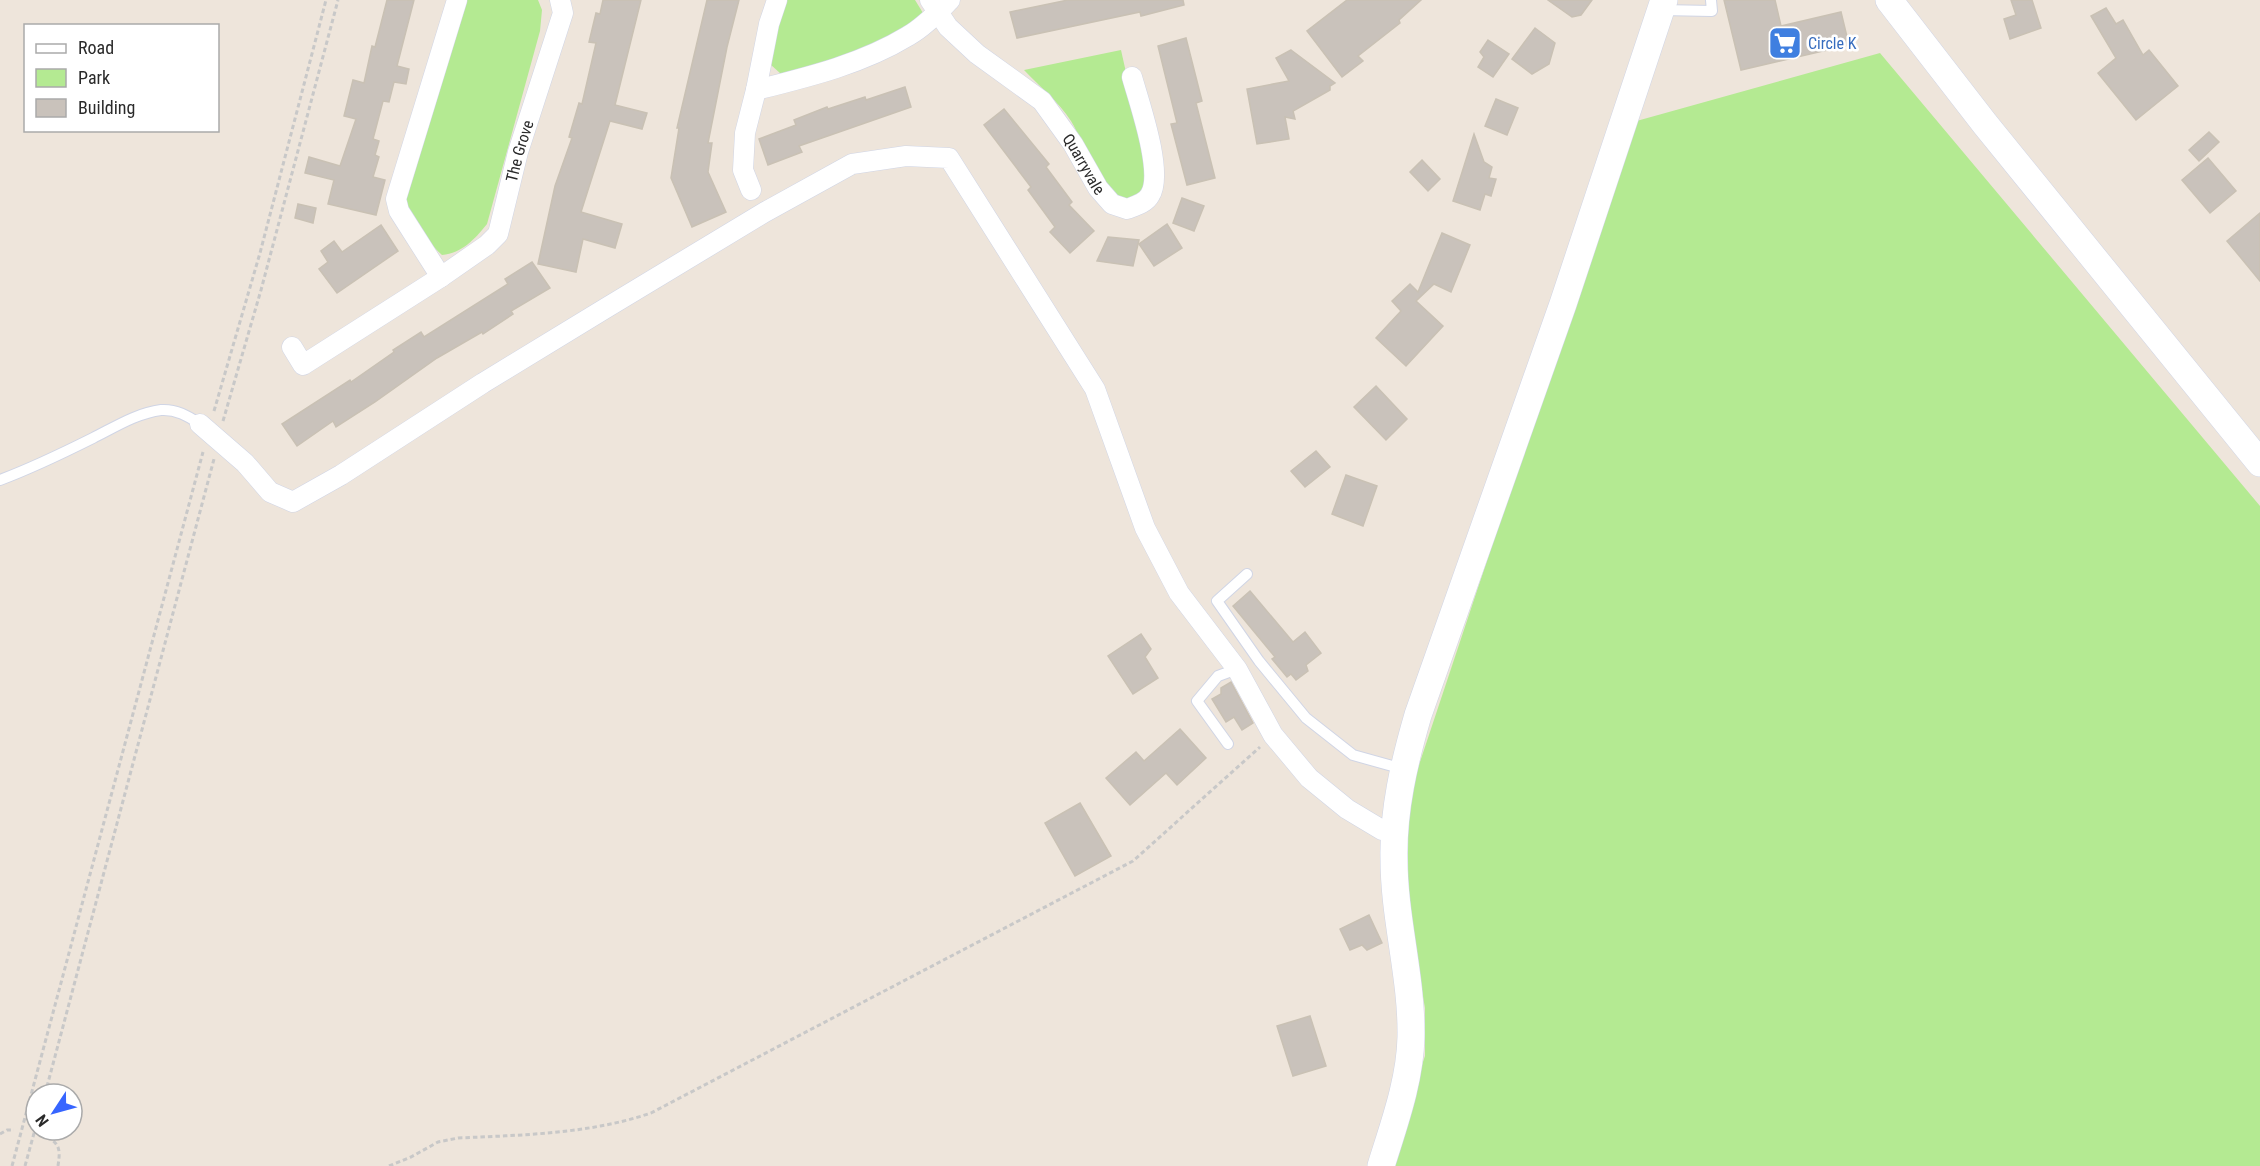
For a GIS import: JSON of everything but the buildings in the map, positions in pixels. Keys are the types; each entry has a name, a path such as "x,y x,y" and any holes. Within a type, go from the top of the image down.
{"main road":[{"path":"1889,0 1985,124 2256,451"},
{"path":"1381,1166 1405,1089 1411,1039 1410,1009 1394,861 1395,831 1403,769 1418,715 1563,304 1662,5"}],"street":[{"path":"441,277 399,211 396,199 457,0"},
{"name":"The Grove","path":"292,347 303,365 441,277 487,245 498,234 518,152 563,13 560,0"},
{"path":"751,190 743,170 742,153 769,24 777,0"},
{"name":"Quarryvale","path":"756,90 835,69 878,51 909,36 939,4 948,27 977,54 1042,101 1073,144 1098,188 1112,204 1127,209 1141,203 1150,195 1155,178 1152,148 1132,77"},
{"path":"206,419 270,492 293,502 341,475 483,383 765,212 852,164 906,156 949,158 1095,389 1145,528 1179,593 1237,669 1273,735 1309,777 1347,809 1382,830 1395,831"}],"lane":[{"path":"1662,5 1712,11 1711,0"},
{"path":"0,480 142,414 174,410 188,416 206,419"},
{"path":"1246,573 1217,601 1259,661 1306,718 1353,755 1403,769"},
{"path":"1228,744 1197,701 1218,676 1237,669"}],"path":[{"path":"206,419 260,253 326,0"},
{"path":"223,421 261,290 338,0"},
{"path":"12,1166 204,450"},
{"path":"48,1082 214,457"},
{"path":"388,1166 411,1157 438,1142 458,1138 590,1128 627,1121 651,1113 1132,861 1273,735"},
{"path":"0,1134 6,1130 14,1130"},
{"path":"25,1166 32,1142"},
{"path":"56,1142 60,1149 58,1166"}],"green space":[{"path":"457,0 538,0 542,10 540,31 487,224 473,240 462,248 442,255 417,225 408,207 404,189"},
{"path":"785,0 915,0 923,13 923,21 881,46 781,74 770,64 769,53"},
{"path":"1121,50 1148,171 1140,192 1133,197 1124,198 1114,193 1096,170 1066,114 1024,70"},
{"path":"1880,53 2260,506 2260,1166 1388,1166 1425,1056 1425,1008 1400,869 1410,792 1633,122"}],"place":[{"name":"Circle K","path":"1785,43"}]}
